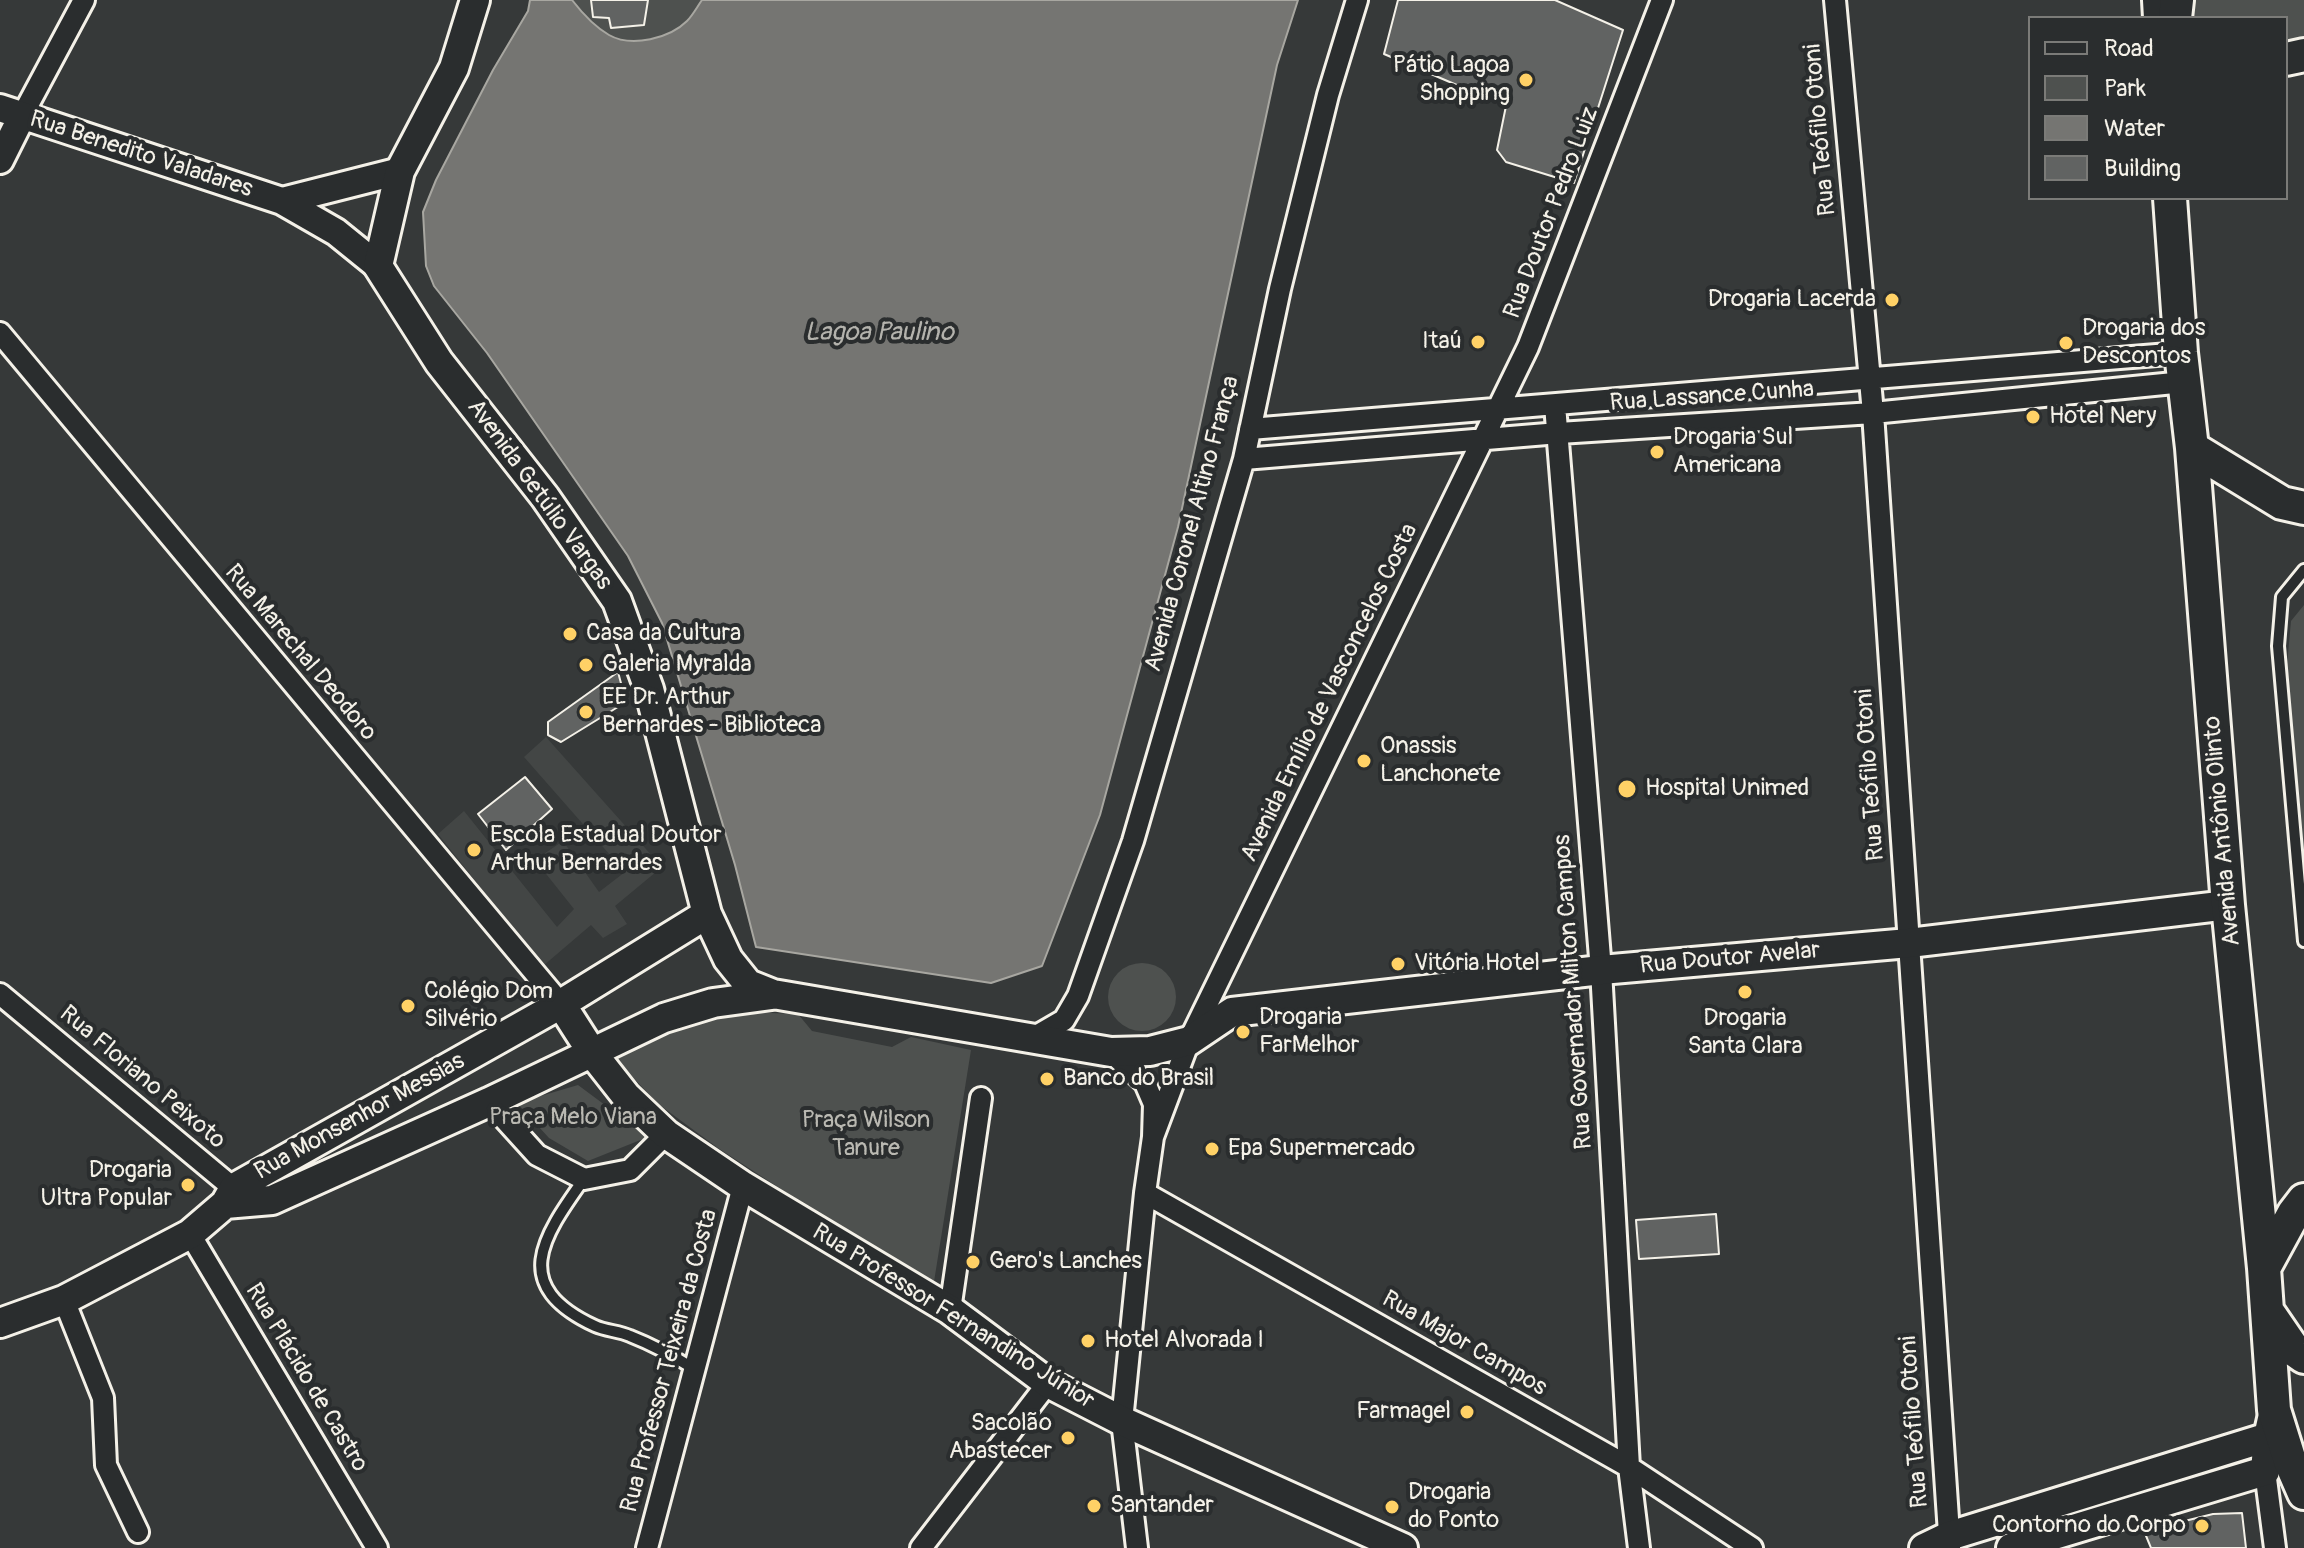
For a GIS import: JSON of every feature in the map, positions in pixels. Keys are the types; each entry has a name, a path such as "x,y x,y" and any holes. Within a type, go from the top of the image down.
{"main road":[{"path":"378,266 400,171 454,68 475,0"},
{"name":"Avenida Antônio Olinto","path":"2170,200 2228,905 2264,1268 2271,1424 2277,1466"},
{"name":"Avenida Getúlio Vargas","path":"378,266 439,362 545,497 617,601 649,689 707,914 728,959 748,984 773,994"},
{"path":"2192,448 2282,503 2304,508"},
{"name":"Rua Doutor Avelar","path":"1188,1042 1232,1012 1601,970 1909,943 2228,905"},
{"name":"Rua Monsenhor Messias","path":"0,1323 64,1300 190,1234 236,1198 707,914"},
{"path":"773,994 1111,1052 1150,1051 1188,1042"},
{"name":"Rua Monsenhor Messias","path":"236,1198 272,1200 593,1054 664,1018 713,1003 773,994"},
{"name":"Rua Professor Fernandino Júnior","path":"561,1004 593,1054 626,1096 666,1134 743,1186 950,1310 1048,1383 1122,1421 1403,1548"},
{"path":"2264,1268 2304,1200"},
{"path":"2266,1309 2294,1350 2304,1357"},
{"path":"1941,1544 2271,1424"},
{"path":"2011,1548 2277,1466 2304,1493"}],"street":[{"path":"0,160 11,112 84,0"},
{"name":"Avenida Coronel Altino França","path":"1033,1038 1064,1020 1078,996 1133,841 1244,459 1280,289 1328,95 1357,0"},
{"name":"Rua Doutor Pedro Luiz","path":"1481,440 1528,347 1662,0"},
{"name":"Rua Teófilo Otoni","path":"1835,0 1873,413 1909,943 1941,1544"},
{"name":"Rua Benedito Valadares","path":"11,112 282,201 336,232 378,266"},
{"name":"Rua Benedito Valadares","path":"282,201 400,171"},
{"name":"Rua Marechal Deodoro","path":"0,333 561,1004"},
{"name":"Rua Lassance Cunha","path":"1250,429 1870,379 2182,368"},
{"name":"Rua Lassance Cunha","path":"1244,459 1559,433 1873,413 2182,368"},
{"name":"Rua Governador Milton Campos","path":"1555,405 1601,970 1629,1467 1639,1548"},
{"name":"Avenida Emílio de Vasconcelos Costa","path":"1153,1137 1188,1042 1481,440"},
{"name":"Rua Floriano Peixoto","path":"0,994 236,1198"},
{"path":"1111,1052 1145,1083 1154,1104 1122,1421 1137,1548"},
{"path":"950,1310 981,1098"},
{"path":"489,1102 537,1155 584,1179 630,1170 666,1134"},
{"name":"Rua Professor Teixeira da Costa","path":"647,1548 743,1186"},
{"name":"Rua Major Campos","path":"1145,1193 1629,1467 1752,1548"},
{"name":"Rua Plácido de Castro","path":"190,1234 377,1548"},
{"path":"64,1300 103,1398 106,1465 138,1532"},
{"path":"921,1548 1048,1383"},
{"name":"Avenida Antônio Olinto","path":"2275,1548 2277,1466"}],"lane":[{"path":"2304,570 2282,597 2278,646 2304,941"},
{"path":"584,1179 545,1242 540,1272 543,1284 579,1318 631,1336 696,1370"}],"shaded area":[{"name":"Escola Estadual Doutor Arthur Bernardes","path":"546,737 662,867 615,906 627,924 603,938 591,925 543,966 438,834 464,811 557,927 574,909 535,860 563,841 599,892 625,872 524,757"}],"green space":[{"path":"572,0 702,0 689,19 671,32 650,39 628,41 599,28"},
{"path":"2186,0 2304,0 2304,50 2288,54 2288,16 2184,16"},
{"path":"2304,605 2304,864 2287,665 2291,621"},
{"path":"1142,963 1166,973 1176,997 1166,1021 1142,1031 1118,1021 1108,997 1118,973"},
{"name":"Praça Wilson Tanure","path":"743,1012 798,1014 812,1031 892,1047 911,1037 971,1050 933,1288 718,1148 657,1103 612,1055 669,1025"},
{"name":"Praça Melo Viana","path":"578,1085 648,1137 588,1161 549,1138 517,1103"}],"water":[{"name":"Lagoa Paulino","path":"530,0 572,0 609,35 639,41 680,27 702,0 1298,0 1277,65 1178,527 1100,815 1042,966 991,983 756,947 735,865 662,623 628,556 487,353 434,286 426,266 423,212 436,180 493,70 528,11"}],"building":[{"path":"591,0 648,0 644,25 611,28 609,18 593,17"},
{"name":"Pátio Lagoa Shopping","path":"1398,0 1555,0 1623,30 1574,183 1506,162 1497,150 1506,106 1384,54"},
{"name":"EE Dr. Arthur Bernardes - Biblioteca","path":"618,672 626,702 561,742 548,735 548,722"},
{"path":"525,777 552,809 506,850 478,814"},
{"path":"1716,1214 1719,1254 1639,1259 1636,1220"},
{"name":"Contorno do Corpo","path":"2242,1513 2246,1548 2151,1548 2144,1531 2213,1514"}],"place":[{"name":"Pátio Lagoa Shopping","path":"1526,80"},
{"name":"Drogaria Lacerda","path":"1892,300"},
{"name":"Itaú","path":"1478,342"},
{"name":"Drogaria dos Descontos","path":"2066,343"},
{"name":"Hotel Nery","path":"2033,417"},
{"name":"Drogaria Sul Americana","path":"1657,452"},
{"name":"Casa da Cultura","path":"570,634"},
{"name":"Galeria Myralda","path":"586,665"},
{"name":"EE Dr. Arthur Bernardes - Biblioteca","path":"586,712"},
{"name":"Onassis Lanchonete","path":"1364,761"},
{"name":"Hospital Unimed","path":"1627,789"},
{"name":"Escola Estadual Doutor Arthur Bernardes","path":"474,850"},
{"name":"Vitória Hotel","path":"1398,964"},
{"name":"Drogaria Santa Clara","path":"1745,992"},
{"name":"Colégio Dom Silvério","path":"408,1006"},
{"name":"Drogaria FarMelhor","path":"1243,1032"},
{"name":"Banco do Brasil","path":"1047,1079"},
{"name":"Epa Supermercado","path":"1212,1149"},
{"name":"Drogaria Ultra Popular","path":"188,1185"},
{"name":"Gero's Lanches","path":"973,1262"},
{"name":"Hotel Alvorada I","path":"1088,1341"},
{"name":"Farmagel","path":"1467,1412"},
{"name":"Sacolão Abastecer","path":"1068,1438"},
{"name":"Santander","path":"1094,1506"},
{"name":"Drogaria do Ponto","path":"1392,1507"},
{"name":"Contorno do Corpo","path":"2202,1526"}]}
